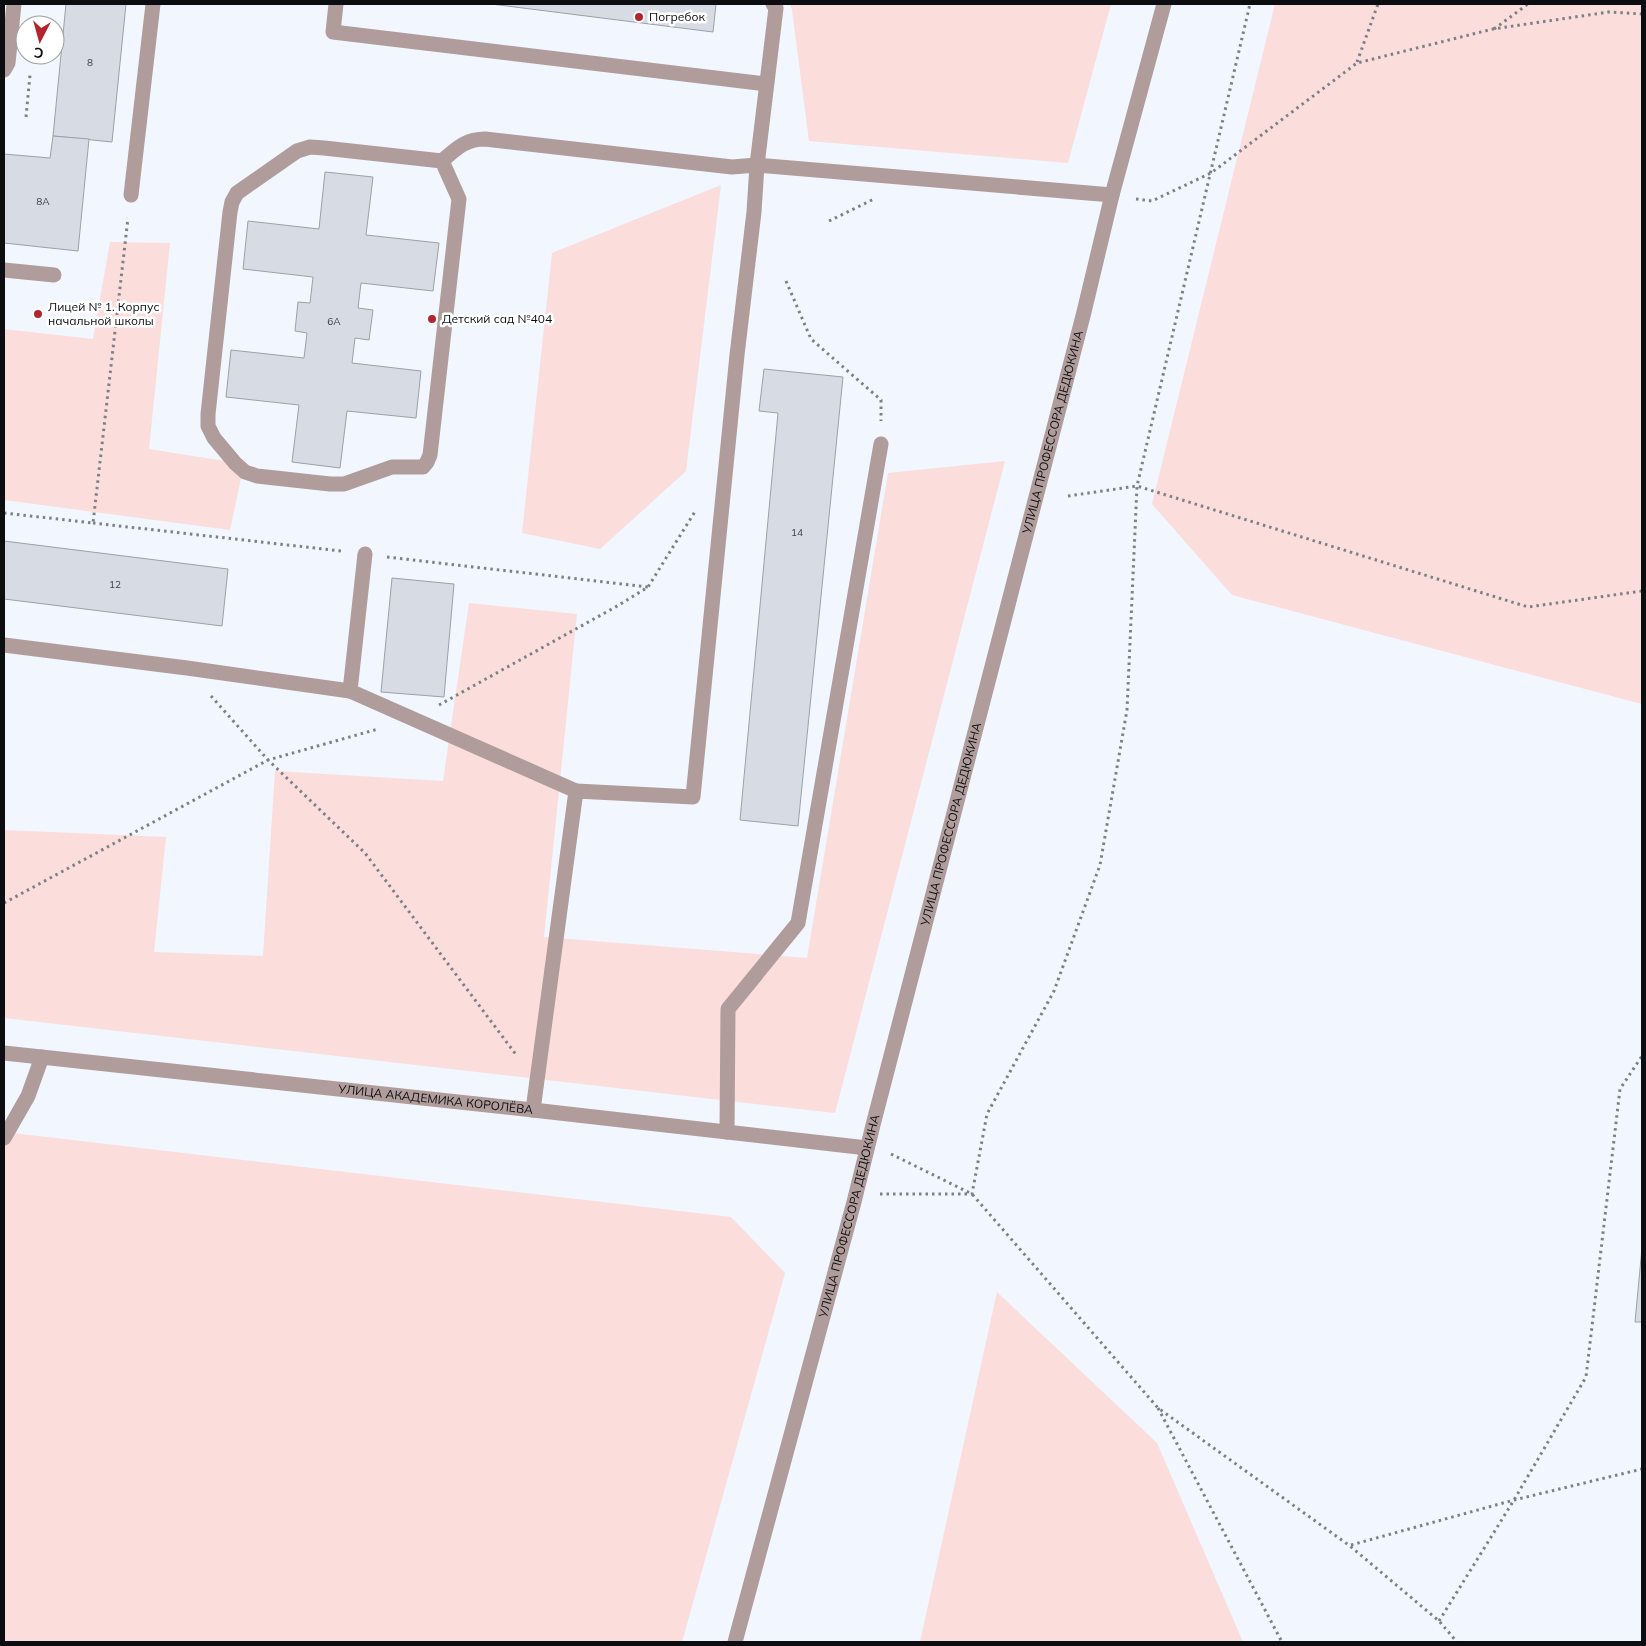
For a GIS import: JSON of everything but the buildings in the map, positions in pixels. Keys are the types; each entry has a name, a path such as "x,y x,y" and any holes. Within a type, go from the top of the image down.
{"street":[{"path":"4,70 8,63 14,4"},
{"path":"131,195 153,4"},
{"path":"336,4 333,32 766,84"},
{"path":"4,645 350,691 576,791 693,797 736,365 754,212 756,165 776,8 773,4"},
{"name":"УЛИЦА ПРОФЕССОРА ДЕДЮКИНА","path":"736,1642 854,1202 1080,331 1112,195 1164,4"},
{"path":"442,160 458,199 430,455 427,462 423,466 392,466 344,484 257,476 244,472 214,438 208,426 232,202 237,193 287,156 310,147 442,160 468,141 475,139 732,167 756,165 1112,195"},
{"path":"4,270 54,275"},
{"path":"727,1132 728,1009 798,923 881,444"},
{"path":"350,691 364,554"},
{"path":"533,1110 576,791"},
{"name":"УЛИЦА АКАДЕМИКА КОРОЛЁВА","path":"4,1053 867,1148"},
{"path":"4,1138 28,1096 42,1057"}],"path":[{"path":"972,1194 987,1114 1054,991 1100,866 1127,710 1137,486 1250,4"},
{"path":"1357,63 1378,4"},
{"path":"1494,29 1528,4"},
{"path":"1152,201 1211,173 1357,63 1494,29 1609,12 1642,14"},
{"path":"26,117 31,73"},
{"path":"4,513 93,523 131,195"},
{"path":"786,281 811,339 880,400 881,444"},
{"path":"1068,496 1137,486 1528,607 1642,592"},
{"path":"4,903 268,760 413,719 619,605 648,586 701,503"},
{"path":"187,668 268,760 365,853 536,1083"},
{"path":"1439,1622 1514,1500 1586,1377 1620,1089 1642,1056"},
{"path":"888,1153 972,1194 1158,1408 1282,1642"},
{"path":"877,1194 972,1194"},
{"path":"1158,1408 1350,1546 1439,1622 1457,1642"},
{"path":"1350,1546 1514,1500 1642,1469"}],"shaded area":[{"path":"790,4 1111,4 1068,163 809,141"},
{"path":"1275,4 1642,4 1642,704 1232,595 1152,504"},
{"path":"721,185 686,471 600,549 522,533 552,253"},
{"path":"110,242 170,243 149,449 244,464 230,530 4,500 4,329 93,339"},
{"path":"1005,461 835,1113 4,1018 4,830 166,837 154,952 263,956 275,771 443,781 469,603 577,614 544,937 807,958 888,473"},
{"path":"4,1132 731,1217 785,1273 682,1642 4,1642"},
{"path":"997,1292 1157,1443 1243,1642 920,1642"}],"place":[{"name":"Погребок","path":"639,17"},
{"name":"Лицей № 1. Корпус начальной школы","path":"38,314"},
{"name":"Детский сад №404","path":"432,319"}]}
